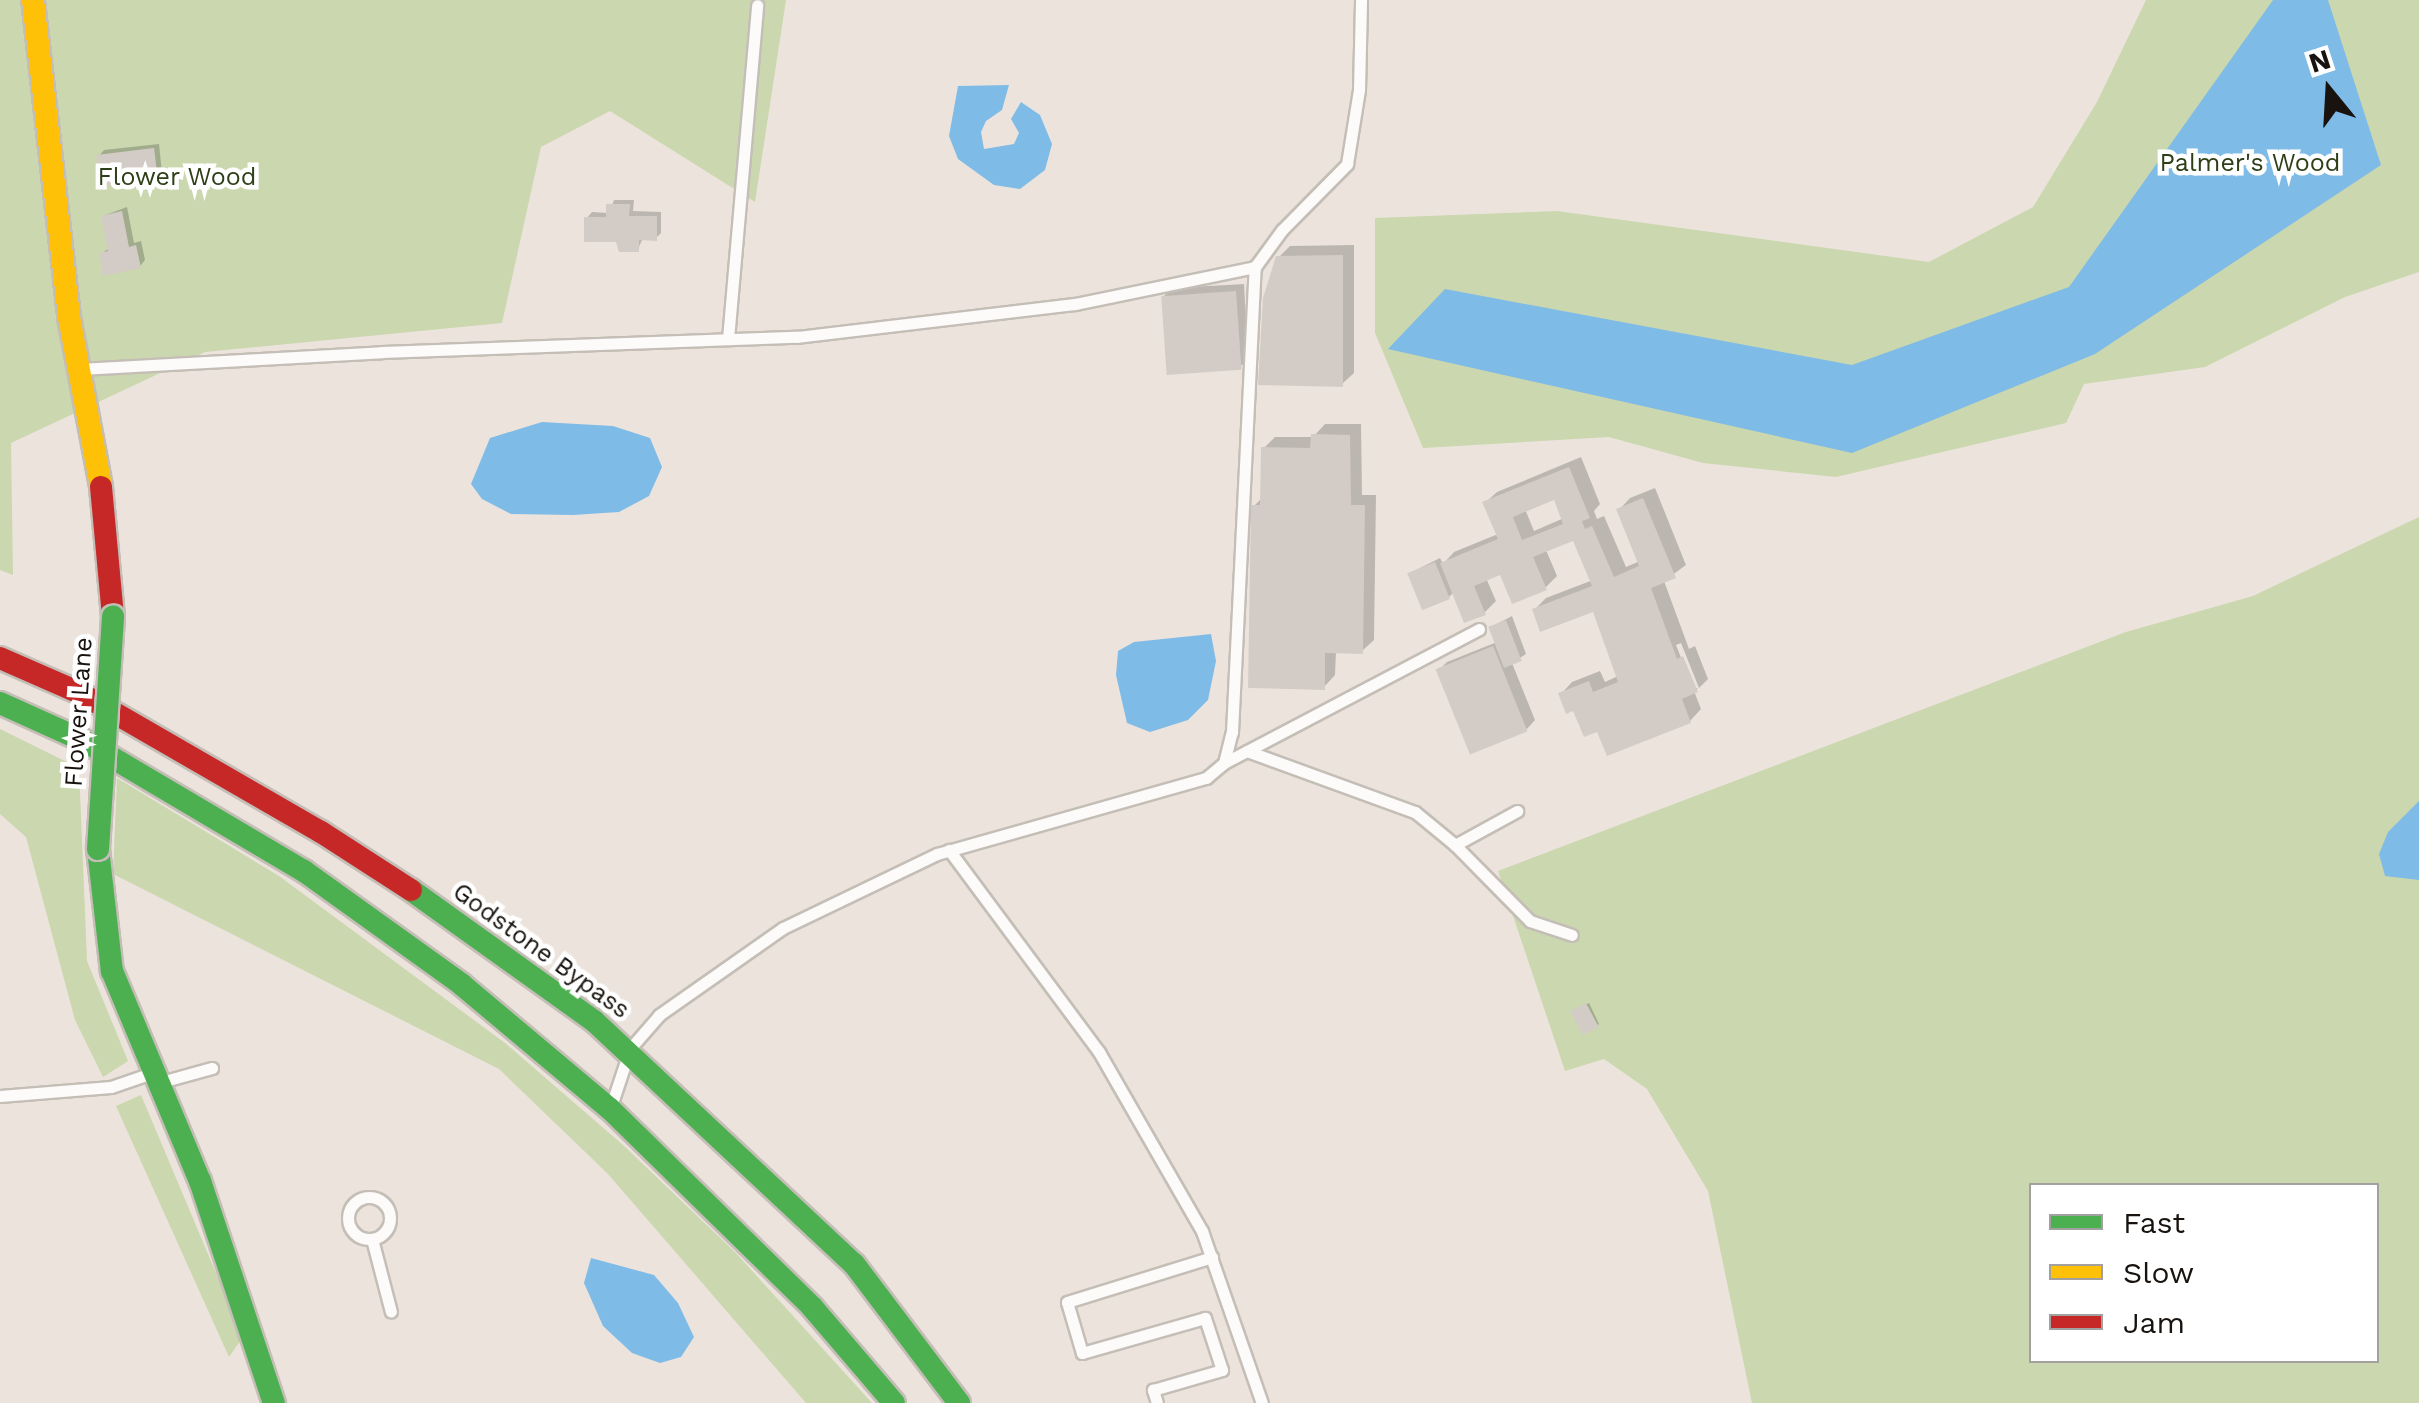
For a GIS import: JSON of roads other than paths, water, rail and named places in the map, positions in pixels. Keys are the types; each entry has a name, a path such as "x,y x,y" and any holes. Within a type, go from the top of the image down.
{"main road":[{"name":"Flower Lane","path":"33,0 53,206 106,514 113,616 98,848 112,972 200,1182 274,1403"},
{"name":"Godstone Bypass","path":"0,658 80,693 320,832 452,918 629,1050 854,1264 959,1403"},
{"path":"0,702 84,742 304,871 461,984 610,1109 812,1307 894,1403"}],"lane":[{"path":"1224,763 1232,732 1255,267 1282,230 1346,164 1359,90 1361,0"},
{"path":"728,339 757,5"},
{"path":"79,370 381,352 797,336 1075,304 1255,267"},
{"path":"610,1109 629,1050 659,1015 783,928 949,850 1206,778 1224,763 1479,629"},
{"path":"1247,751 1415,812 1455,844 1530,921 1572,935"},
{"path":"1455,844 1517,811"},
{"path":"949,850 1099,1052 1202,1232 1262,1403"},
{"path":"0,1096 111,1087 212,1068"},
{"path":"372,1239 391,1312"},
{"path":"1157,1403 1153,1390 1222,1370 1205,1318 1082,1353 1067,1302 1212,1257"}],"water":[{"path":"2273,0 2328,0 2381,165 2095,354 1852,453 1388,349 1445,289 1852,365 2069,287"},
{"path":"1009,85 1002,110 986,121 981,132 984,149 1014,144 1019,133 1011,119 1021,102 1040,115 1052,144 1045,170 1020,189 994,185 958,159 949,136 958,86"},
{"path":"542,422 613,426 650,438 662,467 649,496 619,512 573,515 511,514 482,499 471,484 490,438"},
{"path":"1211,634 1216,661 1208,700 1188,720 1150,732 1127,723 1116,675 1118,651 1134,642"},
{"path":"2419,801 2419,880 2385,876 2379,854 2388,832"},
{"path":"591,1258 654,1275 678,1303 694,1337 681,1357 660,1363 632,1353 603,1326 584,1283"}],"park label":[{"name":"Palmer's Wood","path":"2250,163"},
{"name":"Flower Wood","path":"177,177"}]}
